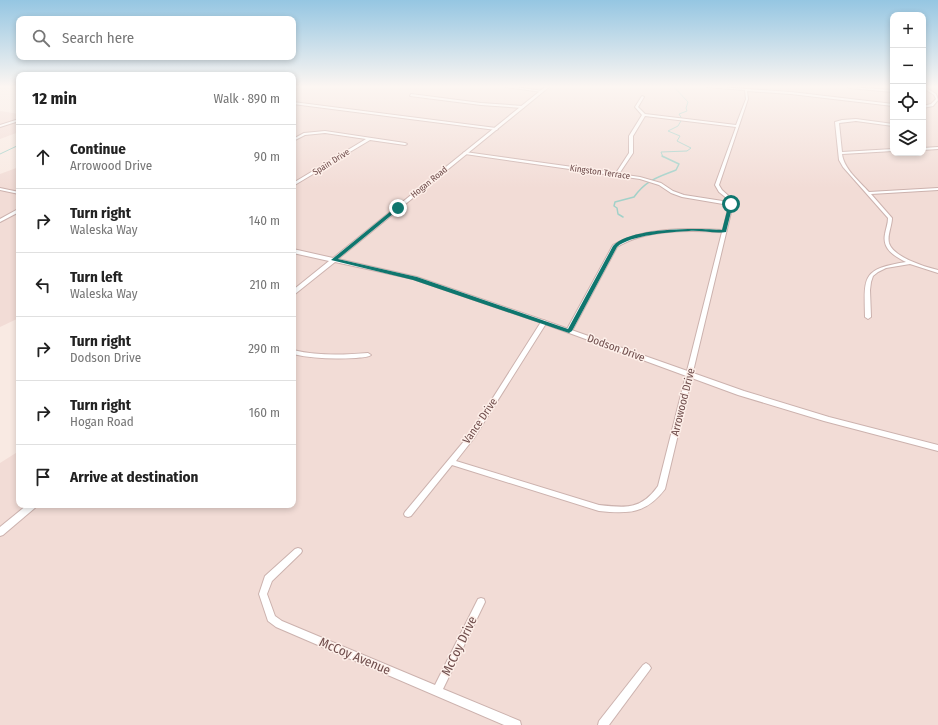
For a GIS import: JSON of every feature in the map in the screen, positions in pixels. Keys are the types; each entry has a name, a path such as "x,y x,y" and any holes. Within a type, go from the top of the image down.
{"street":[{"path":"0,126 16,121"},
{"path":"432,121 496,129"},
{"name":"Hogan Road","path":"296,291 465,152 506,121"},
{"path":"617,174 631,153 631,136 640,121"},
{"path":"693,121 737,126"},
{"path":"731,204 730,200 720,191 717,185 739,121"},
{"path":"840,121 837,122 840,153 844,166 890,218 891,222 886,240 888,245 895,253 912,262 938,272"},
{"path":"856,121 890,125"},
{"path":"296,138 304,134 325,132 404,144"},
{"name":"Spain Drive","path":"296,183 369,139"},
{"path":"926,149 938,148"},
{"path":"840,153 890,150"},
{"name":"Kingston Terrace","path":"465,152 650,180 683,196 731,204"},
{"path":"0,189 16,192"},
{"path":"868,193 938,189"},
{"name":"Arrowood Drive","path":"451,462 599,508 622,510 642,506 655,497 662,487 731,204"},
{"path":"0,221 16,212"},
{"path":"569,331 615,246 621,240 635,236 689,229 724,231"},
{"name":"Dodson Drive","path":"296,253 415,278 786,408 938,448"},
{"path":"868,317 867,284 871,276 886,267 912,262"},
{"name":"Vance Drive","path":"408,514 472,436 544,322"},
{"path":"296,353 312,356 336,357 368,355"},
{"path":"0,532 29,508"},
{"name":"McCoy Avenue","path":"298,551 268,579 262,594 271,618 279,624 516,725"},
{"name":"McCoy Drive","path":"437,691 481,602"},
{"path":"603,725 646,668"}],"shaded area":[{"path":"0,121 16,121 16,133 0,139"},
{"path":"296,121 890,121 890,156 926,156 926,121 938,121 938,725 0,725 0,463 16,453 16,508 296,508"},
{"path":"16,168 16,319 0,327 0,174"}],"waterway":[{"path":"663,156 661,152 687,151 691,148 677,141 680,136 668,131 678,126 681,121"},
{"path":"0,154 16,146"},
{"path":"623,217 618,214 617,208 614,206 615,202 634,197 648,183 658,177 676,170 679,164 663,156"}],"route":[{"path":"398,208 334,260 415,278 569,331 615,246 621,240 635,236 689,229 724,231 731,204"}]}
